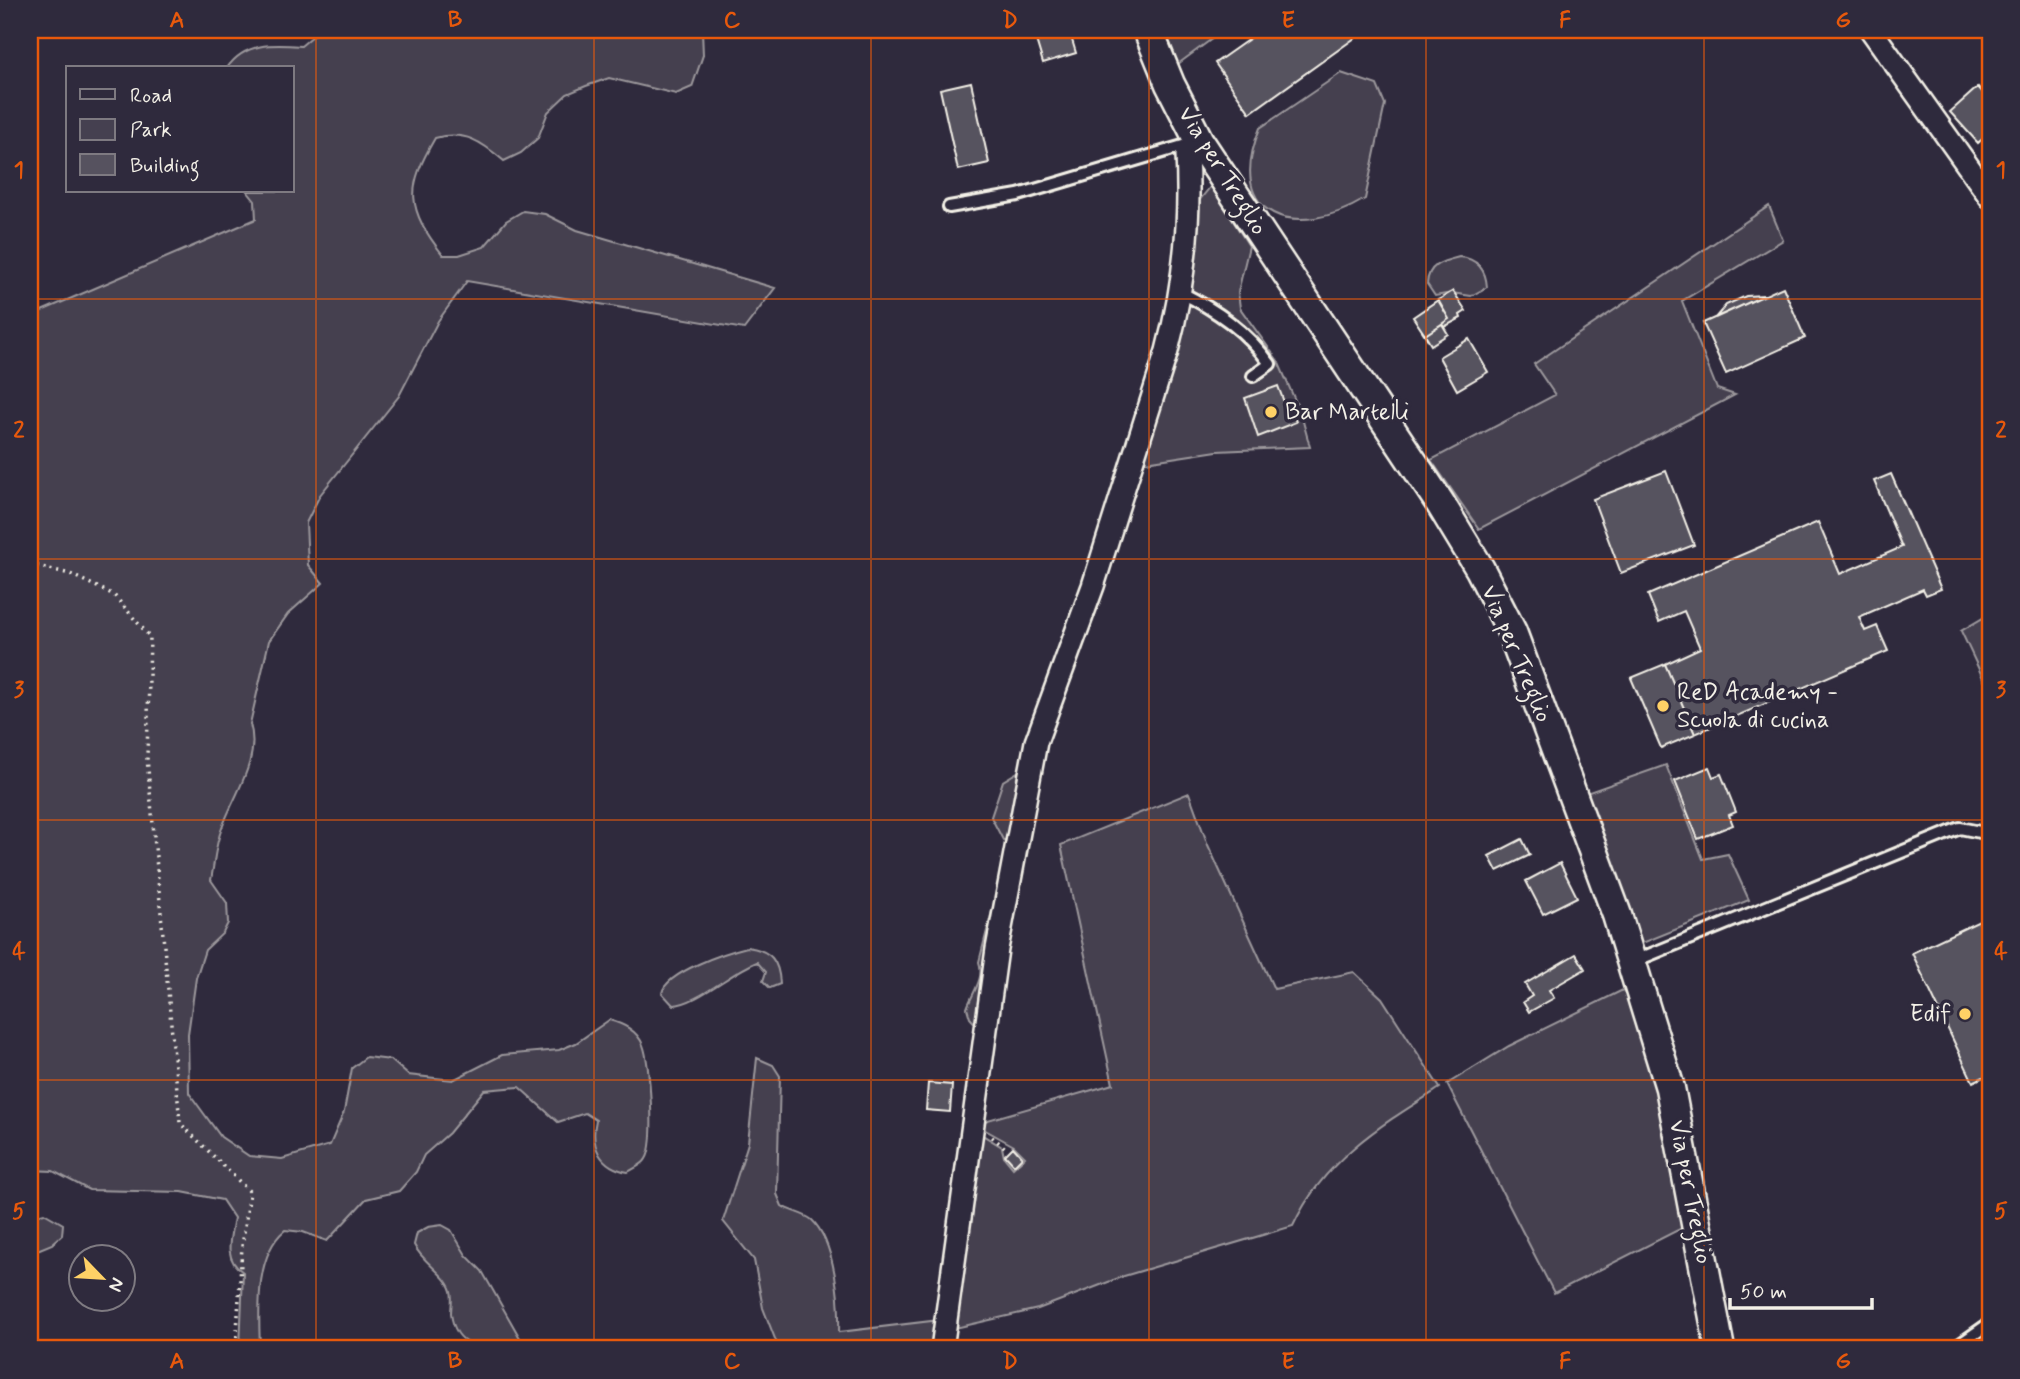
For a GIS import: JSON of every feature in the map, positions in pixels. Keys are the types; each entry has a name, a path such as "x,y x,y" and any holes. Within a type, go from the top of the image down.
{"main road":[{"name":"Via per Treglio","path":"1148,30 1170,84 1199,141 1440,503 1480,569 1511,632 1632,962 1670,1088 1720,1349"}],"street":[{"path":"1871,30 1990,197"},
{"path":"942,1349 997,949 1036,742 1130,472 1167,351 1181,292 1189,228 1187,155 1199,141"}],"lane":[{"path":"949,207 1018,195 1199,141"},
{"path":"1181,292 1210,307 1254,341 1270,364 1252,376"},
{"path":"1632,962 1960,828 1990,834"},
{"path":"1954,1349 1990,1323"}],"path":[{"path":"30,564 70,574 114,595 150,637 147,758 180,1123 250,1192 242,1246 236,1349"}],"green space":[{"path":"320,30 702,30 703,55 692,87 676,94 609,78 586,86 567,94 548,112 538,138 521,153 504,161 472,139 455,136 435,138 415,185 417,211 422,224 443,255 459,255 484,247 506,221 523,211 545,214 577,230 775,288 744,329 467,281 438,321 399,396 320,495 306,523 308,565 323,583 288,614 269,641 250,724 252,753 216,847 211,880 227,903 228,923 223,933 205,950 196,978 188,1034 189,1093 221,1137 249,1156 282,1159 330,1145 344,1112 352,1068 366,1057 391,1060 408,1075 453,1080 502,1055 559,1050 576,1043 609,1020 629,1028 643,1045 650,1085 651,1137 646,1159 628,1172 610,1166 599,1154 595,1139 596,1120 585,1113 558,1122 519,1087 484,1090 449,1133 424,1155 416,1172 399,1191 366,1199 327,1241 303,1232 285,1230 275,1241 263,1269 259,1302 260,1349 240,1349 243,1272 230,1255 234,1218 222,1200 182,1192 89,1190 53,1171 30,1170 30,316 256,219 255,201 248,192 294,192 294,66 229,66 242,53 260,46 301,46"},
{"path":"1165,30 1224,30 1178,64"},
{"path":"1341,73 1377,85 1385,104 1365,199 1315,218 1292,219 1273,213 1259,201 1251,183 1251,159 1260,128"},
{"path":"1211,186 1249,246 1238,292 1240,308 1278,361 1301,414 1310,447 1217,451 1139,463 1175,339 1199,201"},
{"path":"1769,206 1783,240 1682,301 1717,389 1735,395 1479,529 1431,460 1555,395 1534,364"},
{"path":"1459,257 1476,262 1485,275 1487,287 1471,296 1452,293 1435,296 1427,284 1430,272 1442,262"},
{"path":"1983,618 1990,632 1990,693 1961,631"},
{"path":"1029,765 980,1029 970,1018 967,1008 979,980 979,962 1010,840 1003,840 991,817 1003,781"},
{"path":"1666,765 1703,859 1728,854 1749,900 1640,944 1586,793"},
{"path":"1189,793 1208,845 1274,989 1354,972 1382,998 1440,1088 1356,1146 1321,1181 1293,1226 1124,1276 1038,1309 951,1329 979,1133 1002,1147 1004,1157 1013,1168 1025,1157 1014,1146 980,1127 981,1122 1113,1084 1061,845"},
{"path":"747,947 762,951 772,958 778,969 780,984 770,988 763,981 766,972 757,962 682,1004 673,1005 662,993 666,985 685,971 712,958"},
{"path":"1631,986 1657,1092 1684,1227 1554,1293 1447,1084 1509,1046"},
{"path":"757,1058 773,1065 780,1076 777,1194 782,1206 812,1220 826,1243 837,1289 839,1332 940,1320 937,1349 779,1349 763,1308 754,1260 723,1221 748,1143"},
{"path":"44,1213 63,1224 62,1235 52,1244 30,1253 30,1217"},
{"path":"442,1225 451,1230 466,1255 482,1271 520,1338 513,1349 481,1348 472,1345 458,1334 451,1313 451,1291 414,1245 417,1233 428,1227"}],"building":[{"path":"1033,30 1069,30 1076,53 1043,63"},
{"path":"1262,30 1366,30 1250,113 1215,63"},
{"path":"971,82 989,163 958,170 940,89"},
{"path":"1978,87 1990,101 1990,132 1978,143 1950,112"},
{"path":"1783,287 1805,338 1726,374 1703,323"},
{"path":"1453,291 1466,311 1460,315 1461,318 1444,327 1442,324 1449,319 1438,300"},
{"path":"1765,295 1715,318 1726,305 1746,296"},
{"path":"1438,300 1449,319 1425,335 1413,317"},
{"path":"1442,324 1448,334 1431,345 1425,335"},
{"path":"1469,339 1488,372 1457,390 1439,357"},
{"name":"Bar Martelli","path":"1278,386 1284,402 1288,401 1296,422 1258,437 1245,398"},
{"path":"1666,471 1694,545 1621,573 1593,499"},
{"path":"1891,474 1941,589 1926,595 1923,589 1859,617 1865,631 1877,626 1888,651 1695,734 1665,664 1700,648 1684,611 1659,622 1648,595 1818,522 1840,574 1902,547 1874,481"},
{"name":"ReD Academy - Scuola di cucina","path":"1665,664 1695,734 1661,748 1631,678"},
{"path":"1709,767 1713,777 1721,774 1736,812 1729,815 1733,825 1698,839 1675,781"},
{"path":"1522,839 1530,855 1497,871 1489,856"},
{"path":"1560,863 1577,897 1543,914 1526,881"},
{"name":"Edif","path":"1990,916 1990,1074 1973,1082 1912,953"},
{"path":"1576,954 1585,969 1549,990 1554,998 1529,1012 1523,1002 1532,996 1525,984"},
{"path":"928,1083 952,1085 950,1112 926,1110"},
{"path":"1013,1147 1022,1157 1014,1165 1005,1155"}],"place":[{"name":"Bar Martelli","path":"1271,412"},
{"name":"ReD Academy - Scuola di cucina","path":"1663,706"},
{"name":"Edif","path":"1965,1014"}]}
